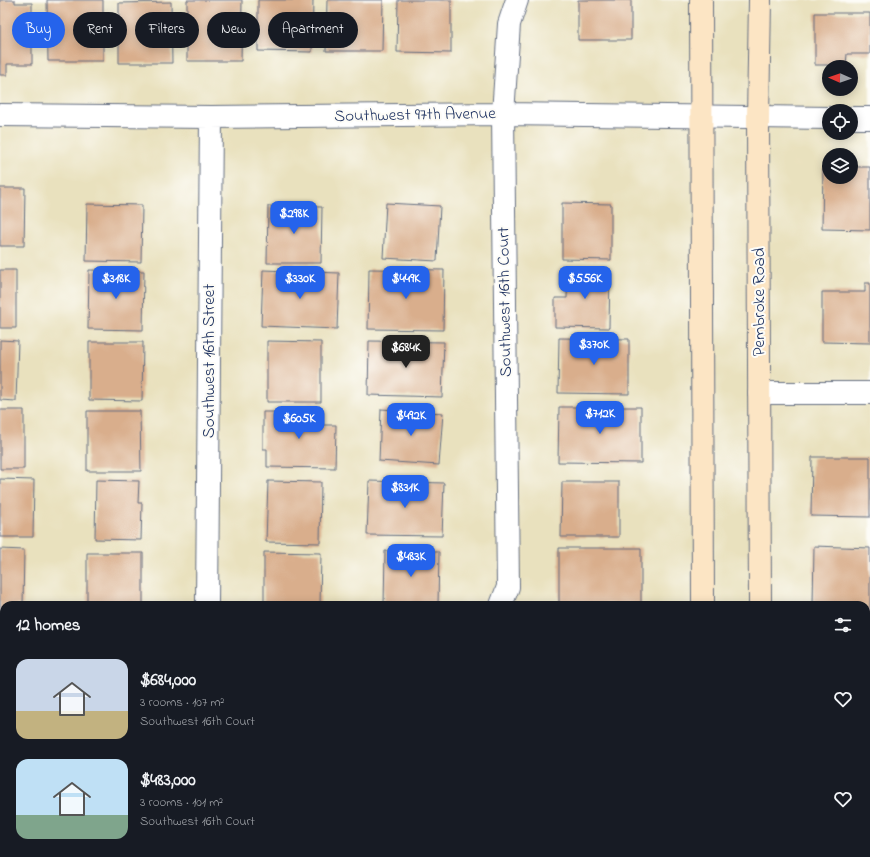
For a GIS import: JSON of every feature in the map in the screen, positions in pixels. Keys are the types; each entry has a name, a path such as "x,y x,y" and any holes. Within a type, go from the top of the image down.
{"main road":[{"path":"701,0 703,601"},
{"name":"Pembroke Road","path":"760,0 758,118 760,601"}],"street":[{"name":"Southwest 16th Court","path":"503,601 508,587 503,114 509,24 517,0"},
{"name":"Southwest 97th Avenue","path":"0,115 211,117 503,114 822,118"},
{"name":"Southwest 16th Street","path":"207,601 211,117"},
{"path":"858,118 870,118"},
{"path":"759,393 870,393"}],"building":[{"path":"0,0 15,0 15,3 32,3 32,12 12,12 12,48 32,48 32,64 7,64 7,75 0,75"},
{"path":"47,0 103,0 103,12 73,12 73,48 103,48 103,61 48,61 48,48 65,48 65,12 47,12"},
{"path":"187,0 242,0 242,12 207,12 207,48 241,48 241,61 187,61 187,48 199,48 199,12 187,12"},
{"path":"258,0 313,0 313,12 268,12 268,48 312,48 312,52 258,51 258,48 260,48 260,12 258,12"},
{"path":"327,0 383,0 382,51 326,51 326,48 358,48 358,12 327,12"},
{"path":"398,0 451,0 451,53 397,52"},
{"path":"578,0 631,0 631,40 578,40"},
{"path":"171,2 171,12 135,12 135,48 172,48 172,63 119,63 119,48 127,48 127,12 119,12 119,3"},
{"path":"815,13 870,13 870,54 847,54 846,60 822,60 822,65 815,65"},
{"path":"858,167 870,167 870,230 822,229 823,184 858,184"},
{"path":"0,188 25,188 24,246 0,246"},
{"path":"386,203 440,206 437,261 383,258"},
{"path":"562,203 611,204 611,260 562,259"},
{"path":"87,204 142,205 141,262 86,261"},
{"path":"268,206 322,207 321,263 267,263"},
{"path":"369,269 444,270 443,330 368,329"},
{"path":"568,269 610,270 609,328 555,327 555,298 567,298"},
{"path":"0,270 16,270 16,328 0,328"},
{"path":"89,270 144,271 143,330 88,329"},
{"path":"263,270 339,273 337,329 261,326"},
{"path":"865,283 870,283 870,343 822,342 822,292 865,292"},
{"path":"559,338 629,339 629,394 558,393"},
{"path":"0,340 18,341 16,401 0,400"},
{"path":"267,341 321,342 321,402 267,402"},
{"path":"369,341 444,342 442,397 368,395"},
{"path":"89,342 143,342 142,401 89,400"},
{"path":"559,407 641,407 641,463 558,462"},
{"path":"381,409 443,413 439,465 379,461"},
{"path":"0,410 24,410 24,469 0,469"},
{"path":"87,411 140,411 141,471 87,471"},
{"path":"263,412 321,412 321,425 336,425 335,468 267,467 267,449 263,449"},
{"path":"812,457 870,457 870,517 811,516"},
{"path":"0,479 34,480 33,537 0,537"},
{"path":"96,480 139,481 138,503 142,503 141,540 95,539"},
{"path":"268,481 321,482 320,543 266,542"},
{"path":"369,481 444,483 442,536 367,535"},
{"path":"562,482 619,482 619,537 561,537"},
{"path":"814,546 870,548 870,601 813,601"},
{"path":"559,548 641,548 641,601 559,601"},
{"path":"0,549 24,550 23,601 0,601"},
{"path":"385,551 439,552 438,601 384,601"},
{"path":"264,552 321,553 320,601 264,601"},
{"path":"87,553 143,553 143,601 87,601"}]}
